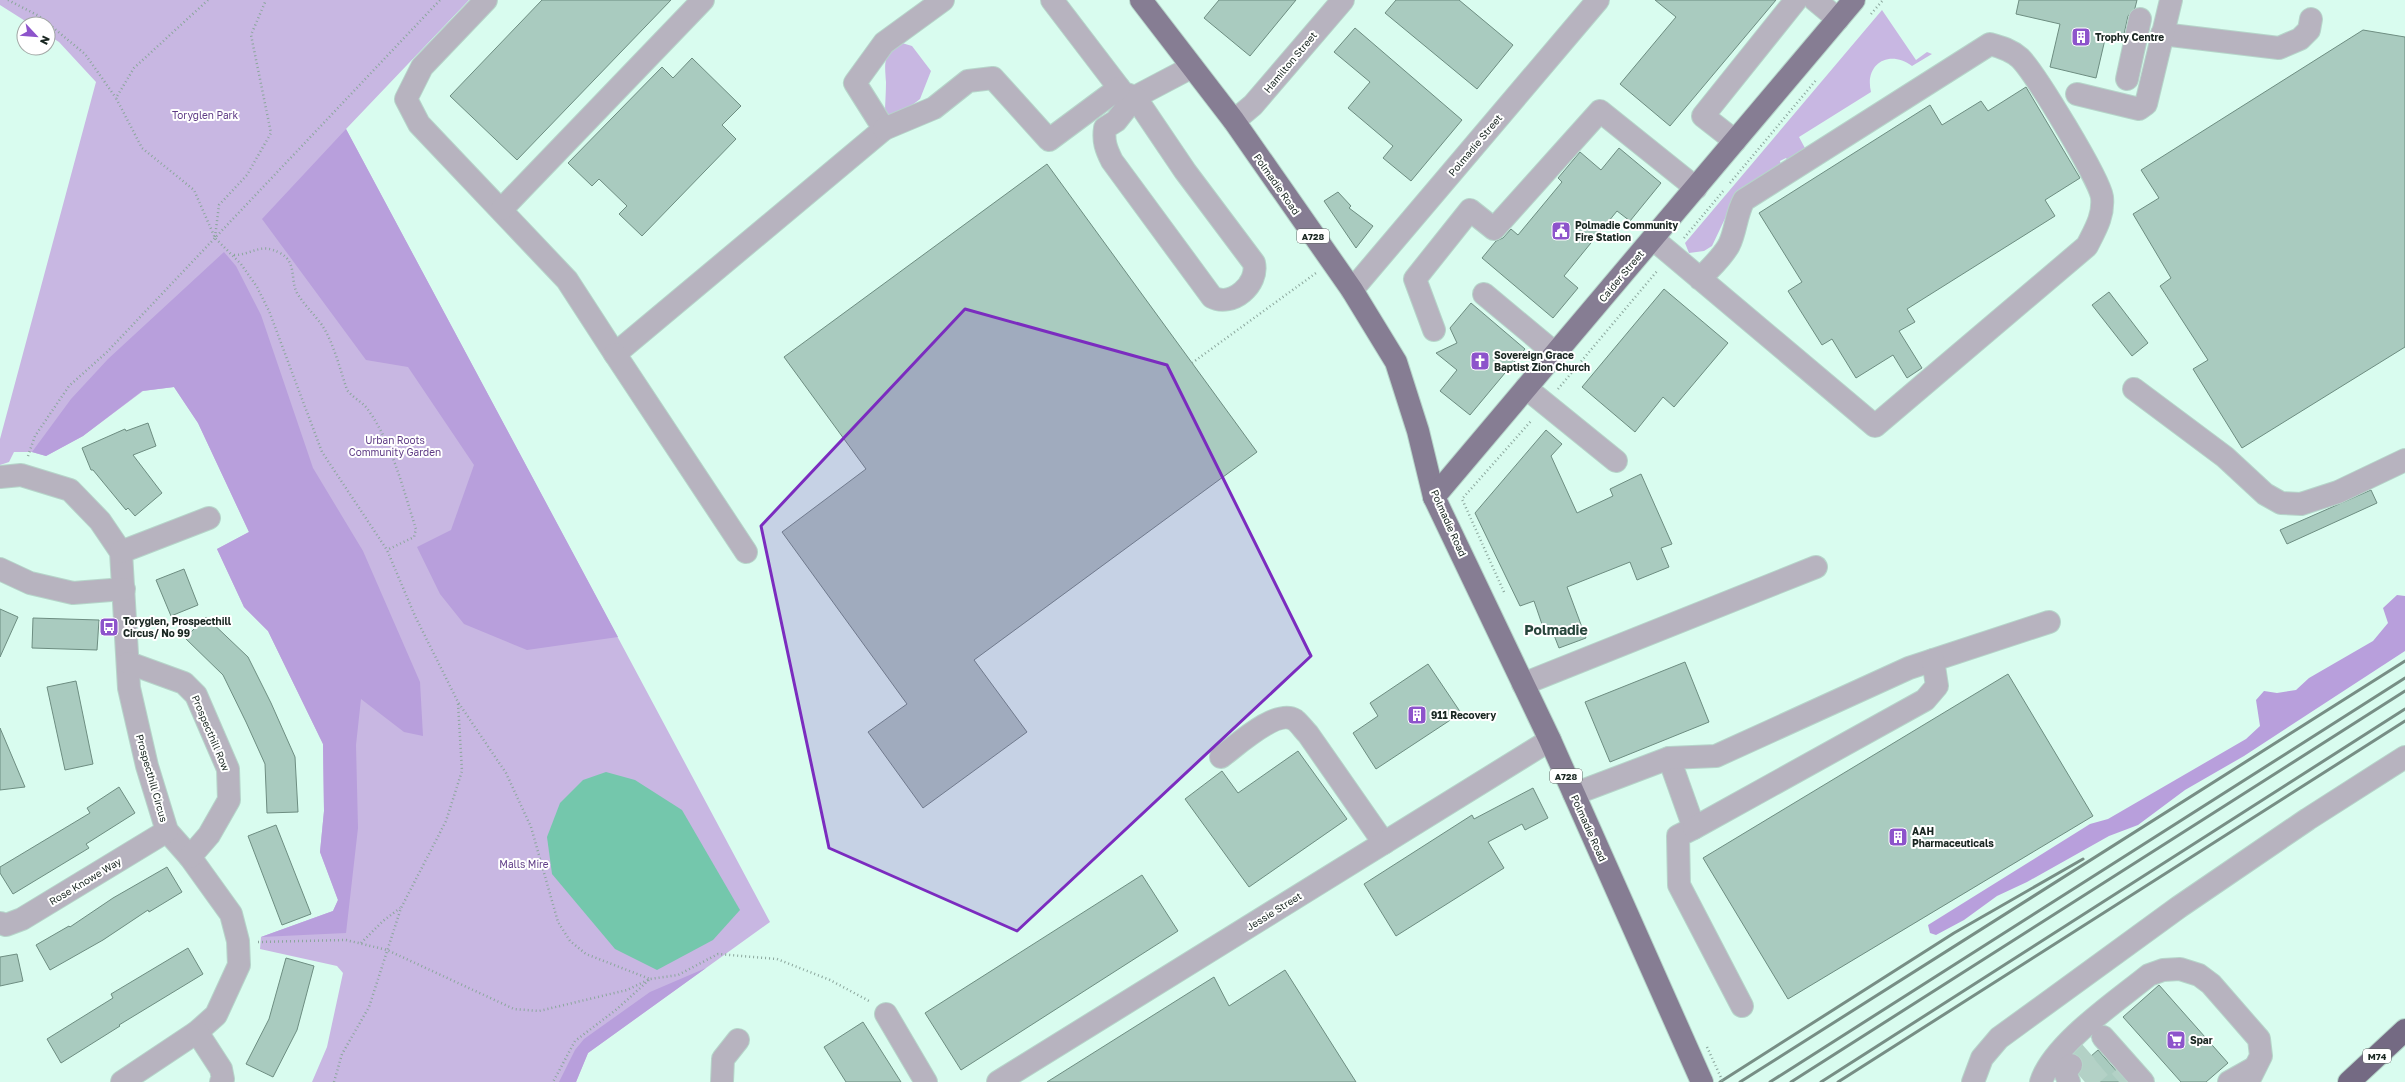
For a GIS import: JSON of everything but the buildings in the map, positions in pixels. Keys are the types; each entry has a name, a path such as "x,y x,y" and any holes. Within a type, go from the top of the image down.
{"highway":[{"name":"M74","path":"2349,1082 2405,1030"}],"main road":[{"name":"Polmadie Road","path":"1141,0 1234,121 1352,290 1396,362 1418,431 1434,497 1524,684 1574,794 1699,1053 1702,1082"},
{"name":"Calder Street","path":"1434,497 1854,0"}],"street":[{"path":"486,0 422,68 406,99 420,124 502,209 567,280 746,552"},
{"path":"502,209 703,0"},
{"path":"884,129 855,83 884,43 943,0"},
{"path":"1052,0 1128,93 1254,264 1256,271 1254,278 1249,285 1233,298 1226,301 1212,297 1112,161 1106,149 1103,138 1106,128 1116,121 1128,93"},
{"name":"Hamilton Street","path":"1234,121 1253,105 1343,0"},
{"name":"Polmadie Street","path":"1352,290 1598,0"},
{"path":"1735,141 1703,116 1796,0"},
{"path":"1815,0 1838,19"},
{"path":"2077,94 2139,109 2146,104 2171,0"},
{"path":"2142,9 2163,29 2279,48 2300,39 2309,30 2311,19"},
{"path":"2127,79 2142,9"},
{"path":"1653,239 1700,279 1875,426 2087,246 2097,227 2102,213 2099,186 2029,69 2008,49 1990,44 1744,200 1738,212 1729,244 1721,258 1700,279"},
{"path":"615,354 884,129 934,108 968,81 993,78 1049,140 1128,93 1192,67"},
{"path":"1434,330 1415,279 1470,210 1494,230 1600,111 1696,188"},
{"path":"1484,294 1556,354"},
{"path":"1526,388 1616,461"},
{"path":"2134,389 2225,457 2265,494 2281,503 2301,504 2338,492 2405,460"},
{"name":"Prospecthill Circus","path":"10,476 70,490 100,521 120,552 129,663 129,688 146,766 167,830 190,857 231,914 238,941 238,965 216,1015 197,1032 122,1082"},
{"path":"120,552 209,518"},
{"path":"1524,684 1816,567"},
{"path":"0,569 30,583 73,593 124,589"},
{"path":"1574,794 1669,758 1716,756 1909,668 2049,622"},
{"path":"1742,1006 1679,885 1678,836 1924,700 1938,686 1933,660"},
{"name":"Prospecthill Row","path":"129,663 184,683 196,695 228,769 229,800 209,835 190,857"},
{"path":"1221,757 1268,722 1282,717 1294,720 1308,734 1384,843"},
{"name":"Jessie Street","path":"998,1082 1550,740"},
{"path":"1973,1082 1982,1058 1999,1038 2179,906 2308,819 2405,757"},
{"path":"1669,758 1694,828"},
{"name":"Rose Knowe Way","path":"0,923 6,925 22,919 167,830"},
{"path":"2041,1082 2045,1069 2061,1048 2149,975 2163,970 2180,969 2198,975 2211,984 2258,1039 2261,1056 2251,1075 2229,1082"},
{"path":"886,1014 926,1082"},
{"path":"197,1032 221,1069 223,1079 221,1082"},
{"path":"722,1082 723,1059 738,1040"},
{"path":"2110,1049 2134,1076"}],"path":[{"path":"8,0 40,16 85,54 116,98 142,148 194,190 215,238 233,255 257,287 270,311 322,452 387,550 415,616 458,702 506,773 531,827 558,922 570,941 586,954 650,979"},
{"path":"116,98 134,68 208,0"},
{"path":"215,238 220,205 247,175 271,134 251,35 266,0"},
{"path":"10,476 69,386 107,352 440,0"},
{"path":"233,255 243,255 259,248 269,249 288,258 293,268 295,287 322,326 347,390 352,397 363,403 389,447 416,529 414,537 387,550"},
{"path":"1192,363 1331,262"},
{"path":"334,1082 342,1054 369,1007 401,908 446,821 462,771 458,702"},
{"path":"361,944 383,921 401,908"},
{"path":"238,941 346,940 387,950 514,1009 539,1011 627,990 650,979 678,975 718,954 777,959 830,980 857,996 877,1004 886,1014"},
{"path":"553,1082 575,1041 617,1009 650,979"},
{"path":"1699,1053 1723,1082"}],"highlighted area":[{"path":"965,309 1167,365 1311,656 1017,931 829,848 761,526"}],"green space":[{"name":"Malls Mire","path":"0,0 469,0 346,129 770,922 588,1053 576,1082 312,1082 327,1047 343,973 337,966 260,949 261,937 333,911 338,900 320,852 324,811 323,744 268,631 244,607 217,549 249,532 198,423 174,387 143,391 83,436 46,456 32,452 14,452 9,462 0,465 0,439 96,82 56,40 56,16 17,16 0,5"},
{"path":"1882,10 1916,60 1927,52 1932,54 1912,66 1904,61 1895,59 1888,59 1881,62 1871,73 1871,92 1799,137 1806,150 1788,161 1786,158 1780,161 1781,165 1730,208 1712,246 1704,251 1689,253 1685,243"},
{"path":"902,43 912,46 931,71 920,99 894,119 885,114 885,64 891,51"}],"shaded area":[{"path":"346,129 618,637 527,650 464,624 440,594 417,547 451,530 474,465 408,367 366,360 262,219"},
{"path":"224,252 236,266 261,315 313,468 363,551 420,682 423,736 404,732 361,699 356,745 358,828 346,933 261,937 333,911 338,900 320,852 324,811 323,744 268,631 244,607 217,549 249,532 198,423 174,387 142,391 83,436 46,456 32,452 71,399 108,359"},
{"path":"2397,595 2405,596 2405,651 2244,756 2185,790 2138,825 2109,836 2027,882 1997,896 1964,920 1936,935 1930,933 1928,925 2090,824 2108,819 2246,739 2260,726 2256,700 2264,691 2277,693 2296,690 2309,678 2373,641 2388,623 2383,608"},
{"path":"606,772 635,780 682,810 740,910 713,940 657,970 615,949 552,874 547,837 560,803 583,780"},
{"path":"706,968 588,1053 576,1082 559,1082 575,1050 584,1039 650,992"}],"tunnel":[{"path":"2071,1065 2103,1037"},
{"path":"2084,1081 2111,1058"},
{"path":"2119,1082 2127,1075"}],"railway":[{"path":"1740,1082 2405,661"},
{"path":"1770,1082 2405,678"},
{"path":"1791,1082 2405,691"},
{"path":"1821,1082 2405,709"},
{"path":"1838,1082 2405,721"},
{"path":"1720,1082 1954,933 2083,859"}],"place":[{"name":"Trophy Centre","path":"2081,37"},
{"name":"Polmadie Community Fire Station","path":"1561,231"},
{"name":"Sovereign Grace Baptist Zion Church","path":"1480,361"},
{"name":"Toryglen, Prospecthill Circus/ No 99","path":"109,627"},
{"name":"911 Recovery","path":"1417,715"},
{"name":"AAH Pharmaceuticals","path":"1898,837"},
{"name":"Spar","path":"2176,1040"}],"district":[{"name":"Polmadie","path":"1556,629"}],"park label":[{"name":"Toryglen Park","path":"205,115"},
{"name":"Urban Roots Community Garden","path":"395,446"}]}
